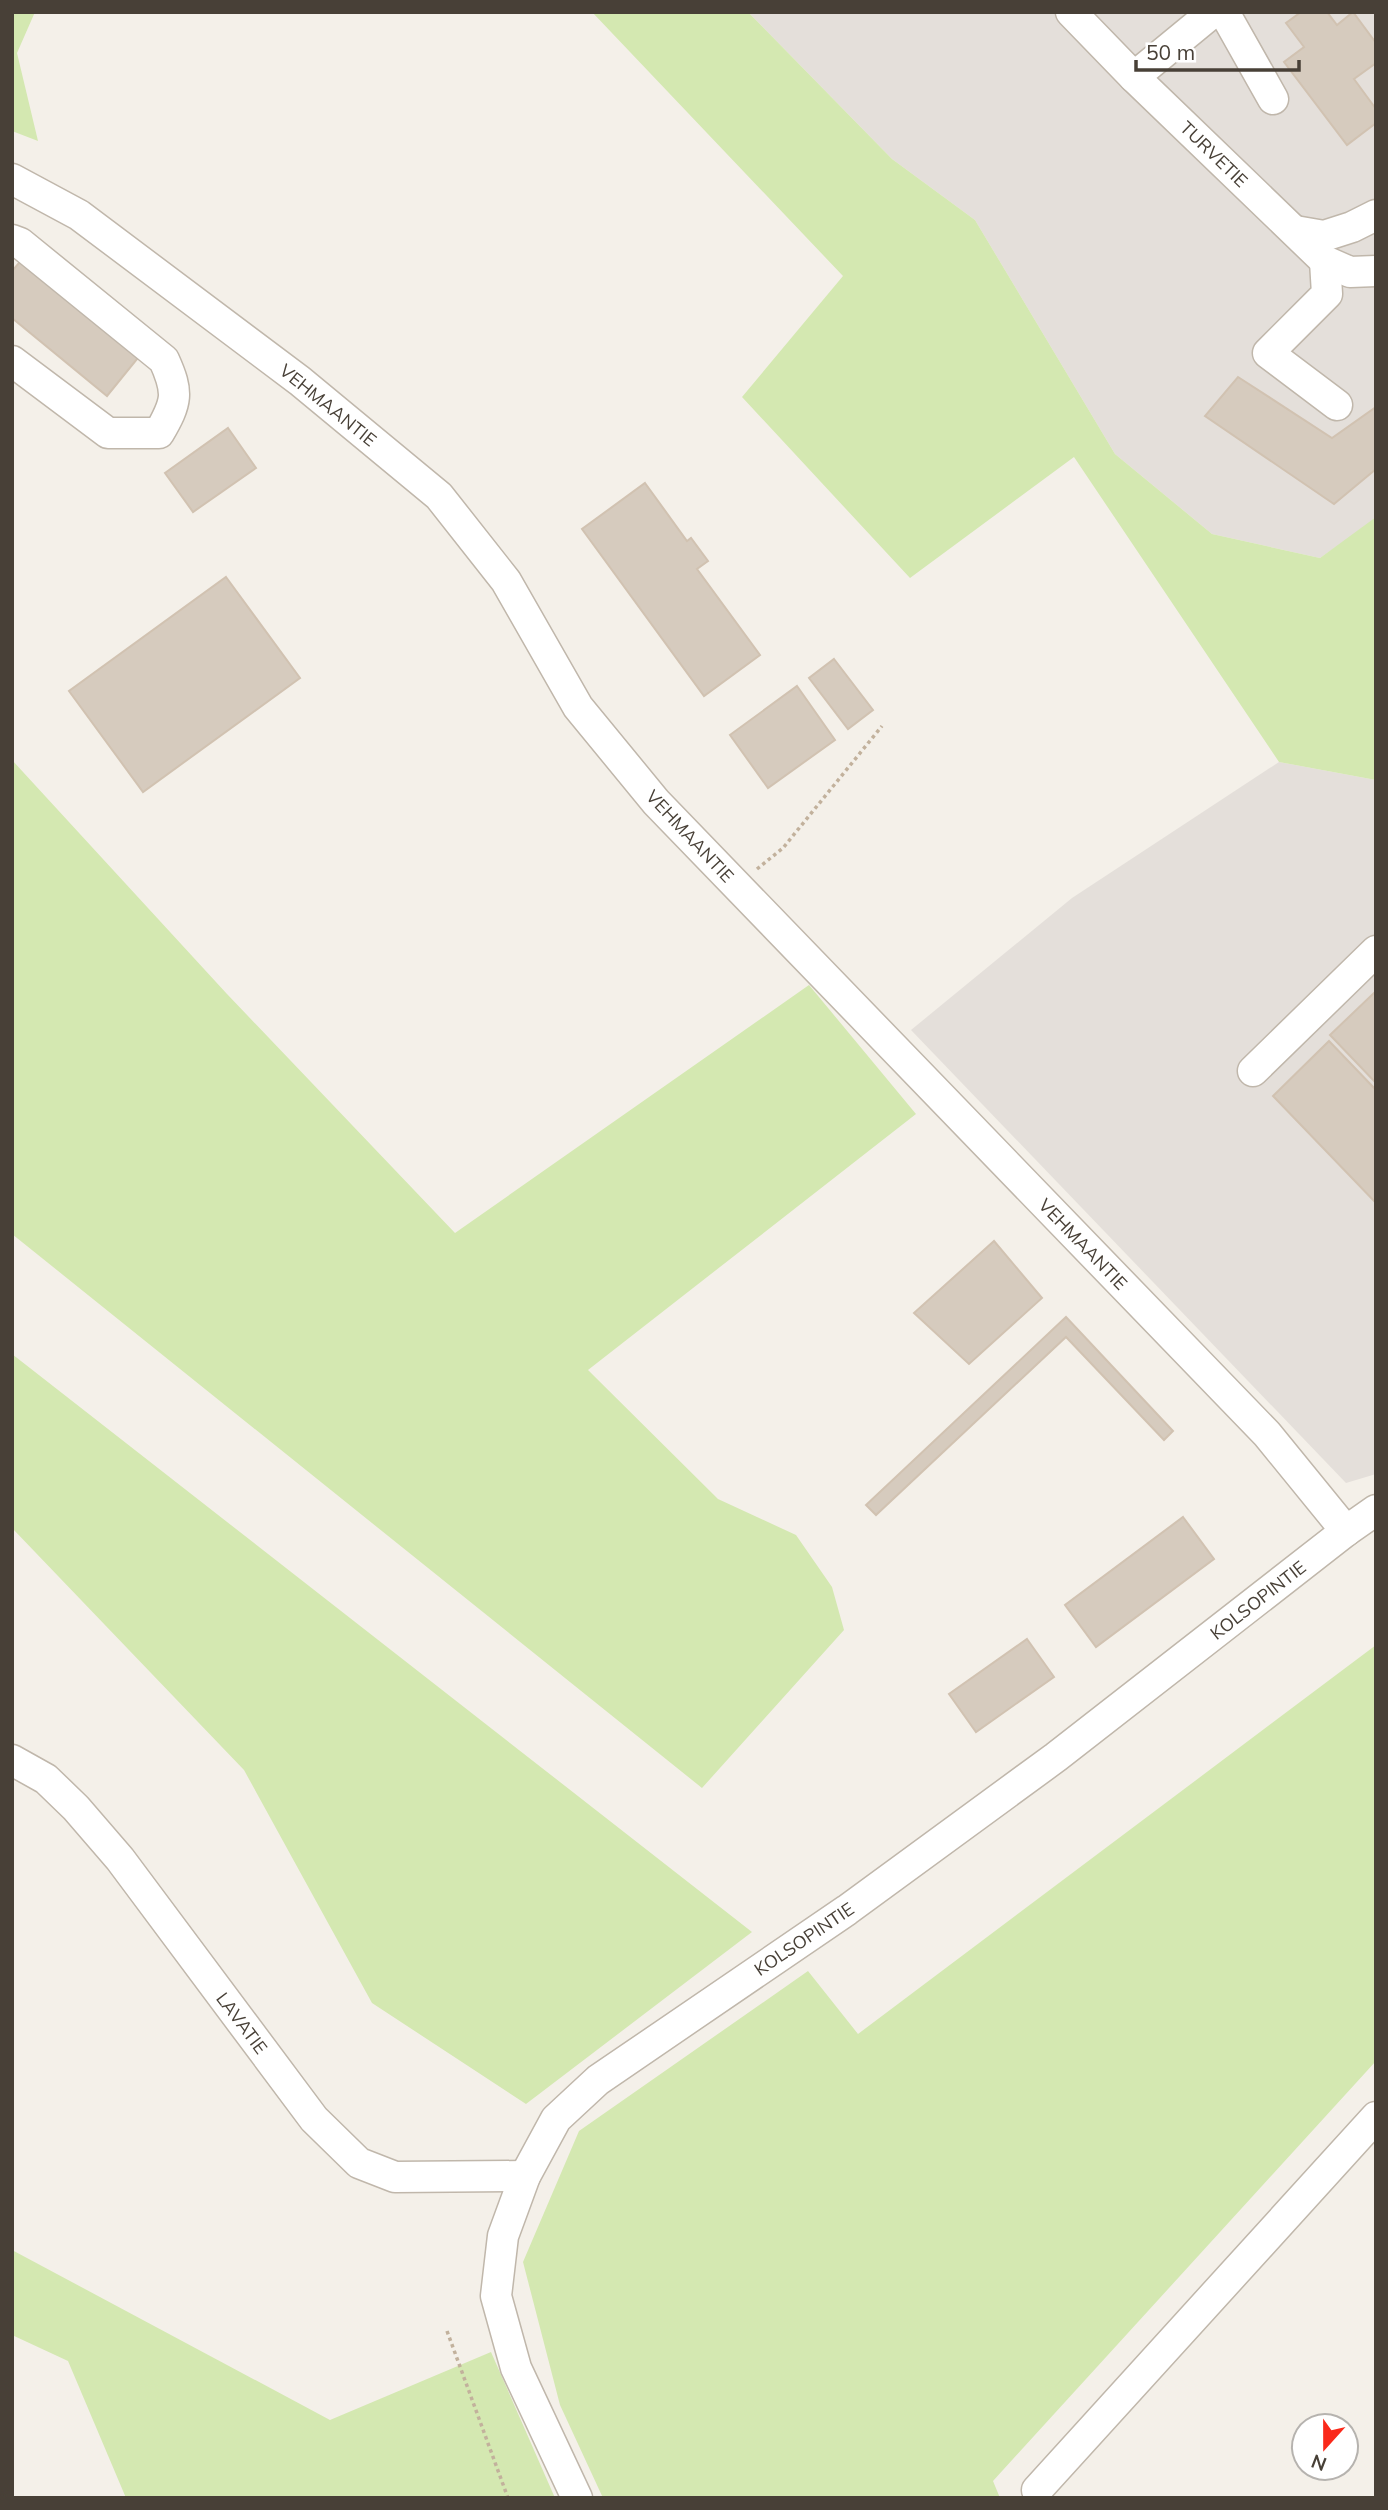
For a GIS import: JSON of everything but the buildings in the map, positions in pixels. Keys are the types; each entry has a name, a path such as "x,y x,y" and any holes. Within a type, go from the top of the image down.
{"street":[{"name":"TURVETIE","path":"1071,12 1134,77 1325,261 1350,272 1376,271"},
{"path":"1134,77 1213,12"},
{"path":"1224,12 1273,99"},
{"name":"VEHMAANTIE","path":"12,179 79,215 300,381 439,496 506,582 578,707 656,802 1267,1434 1346,1531"},
{"path":"1295,231 1324,236 1352,228 1376,215"},
{"path":"12,240 20,243 164,360 174,382 173,408 159,433 108,433 12,361"},
{"path":"1325,261 1326,294 1268,353 1337,405"},
{"path":"1253,1072 1376,951"},
{"name":"KOLSOPINTIE","path":"577,2498 516,2368 496,2296 503,2236 525,2176 556,2119 598,2080 847,1910 1023,1781 1376,1510"},
{"name":"LAVATIE","path":"12,1760 46,1779 76,1808 120,1859 314,2119 359,2162 395,2177 525,2176"},
{"path":"1037,2490 1376,2117"}],"path":[{"path":"736,885 783,848 882,726"},
{"path":"447,2331 508,2498"}],"shaded area":[{"path":"748,12 1376,12 1376,519 1320,558 1212,534 1115,454 975,220 892,159"},
{"path":"1279,762 1376,780 1376,1474 1346,1483 911,1030 1072,898"}],"green space":[{"path":"12,12 35,12 17,53 38,141 12,131"},
{"path":"592,12 748,12 892,159 975,220 1115,454 1212,534 1320,558 1376,517 1376,780 1279,762 1074,457 910,578 742,397 843,276"},
{"path":"12,760 227,994 455,1233 809,985 916,1114 588,1370 718,1499 796,1535 832,1587 844,1630 702,1788 12,1234"},
{"path":"12,1354 752,1932 526,2104 372,2003 244,1770 12,1528"},
{"path":"1376,1645 1376,2061 993,2481 1000,2498 603,2498 560,2405 523,2262 579,2131 808,1971 858,2034"},
{"path":"12,2250 330,2420 491,2352 555,2498 126,2498 68,2361 12,2335"}]}
